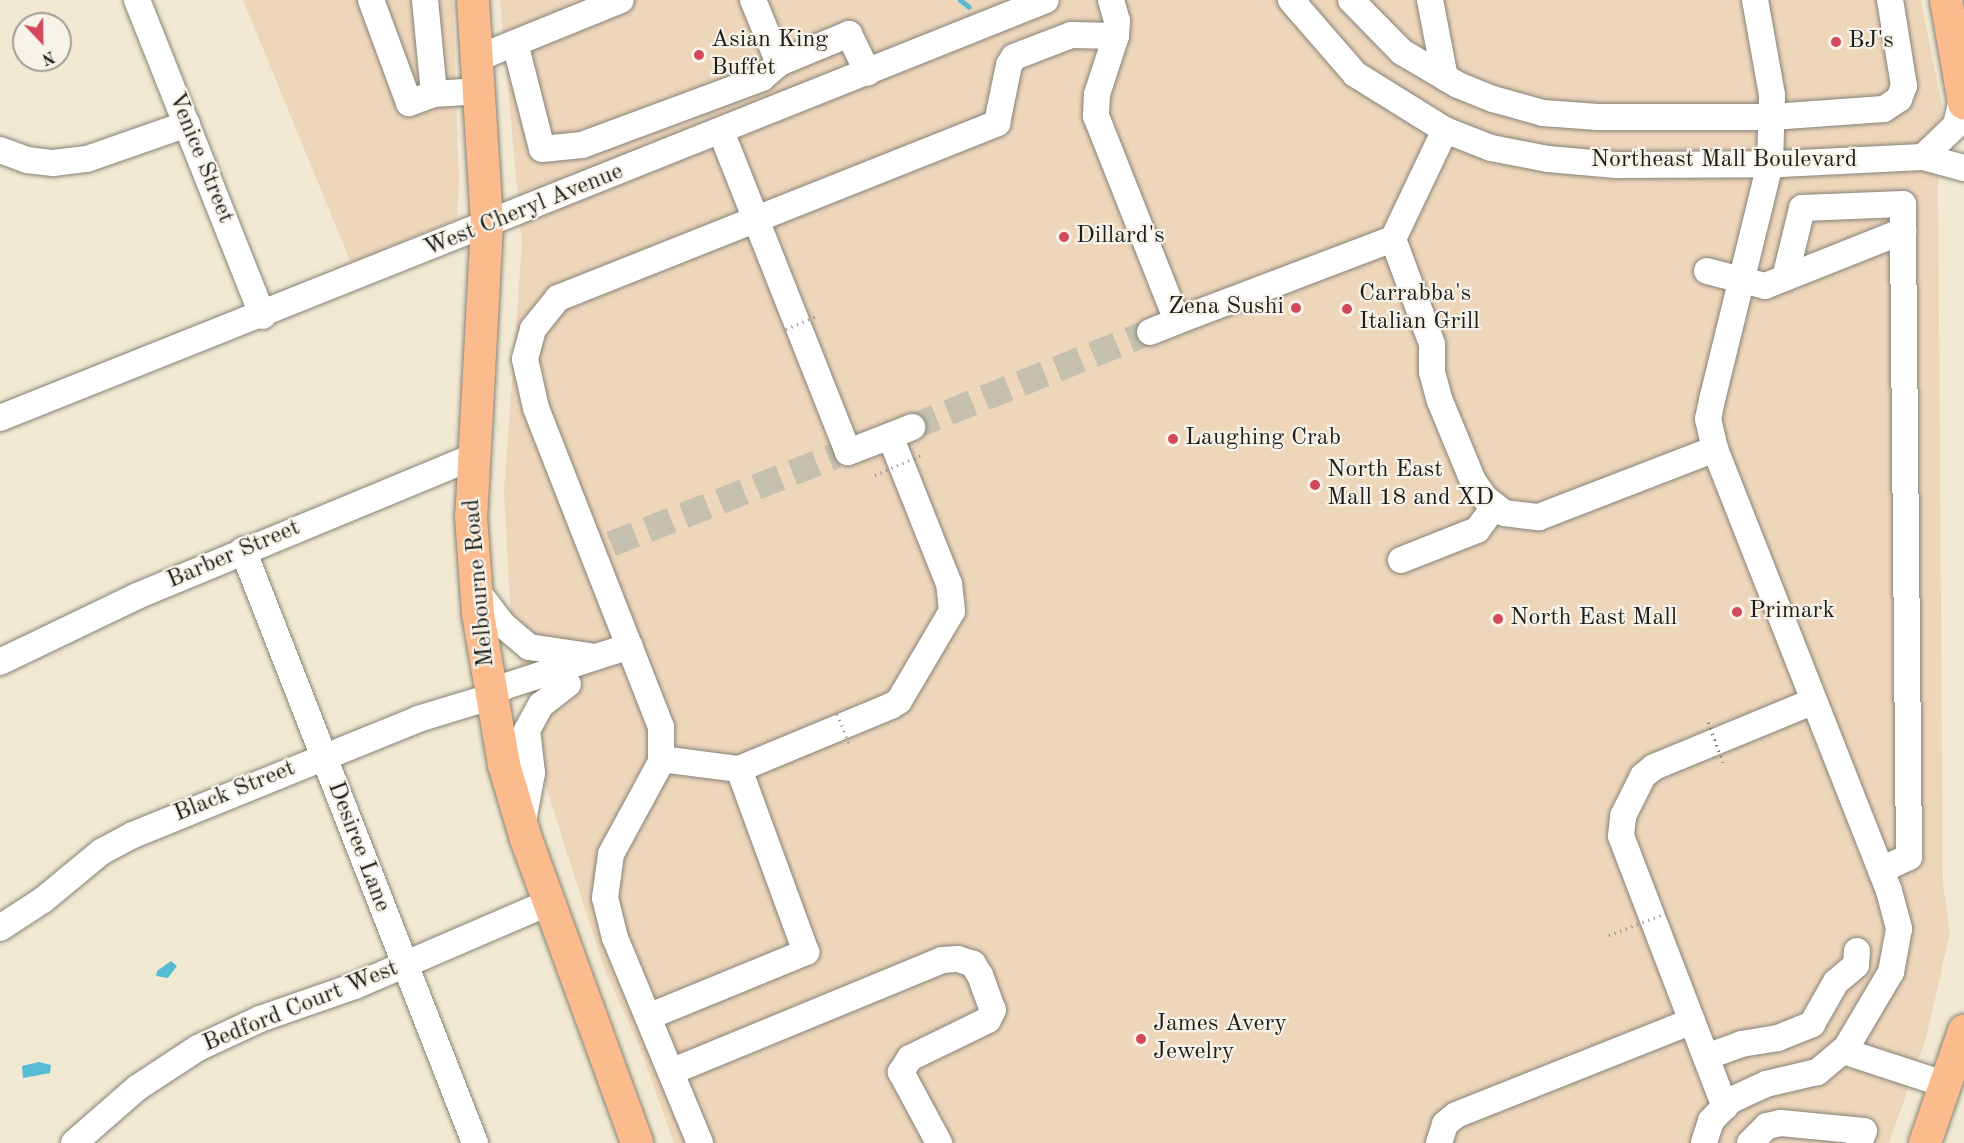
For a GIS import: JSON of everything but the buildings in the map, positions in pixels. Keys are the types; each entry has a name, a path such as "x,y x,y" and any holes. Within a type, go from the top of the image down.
{"main road":[{"name":"Melbourne Road","path":"473,0 487,225 472,457 471,516 477,591 490,697 504,765 522,827 637,1143"},
{"path":"1946,0 1963,98"},
{"path":"1925,1143 1964,1031"}],"street":[{"name":"Venice Street","path":"137,0 263,316"},
{"path":"371,0 409,103 434,94 480,91"},
{"path":"426,0 434,94"},
{"path":"478,58 621,0"},
{"path":"753,0 770,71 774,111"},
{"path":"1111,0 1117,21 1116,36 1097,94 1096,116 1177,321"},
{"name":"Northeast Mall Boulevard","path":"1291,0 1355,74 1445,130 1491,148 1548,159 1616,165 1770,164 1923,157 1964,168"},
{"path":"1351,0 1402,52 1445,78 1493,99 1543,113 1598,117 1772,117 1866,112 1893,106 1904,86 1890,0"},
{"path":"1430,0 1445,78"},
{"path":"1704,1143 1711,1121 1747,1091 1817,1072 1842,1052 1862,1026 1892,972 1899,949 1898,922 1881,870 1715,449 1708,419 1770,164 1772,117 1755,0"},
{"name":"West Cheryl Avenue","path":"0,418 263,316 774,111 1038,2"},
{"path":"515,43 542,149 582,145 770,71 849,34 868,72"},
{"path":"700,1143 673,1071 615,938 605,886 611,854 661,759 661,727 633,653 602,548 530,386 525,359 533,329 558,298 997,123 1009,65 1014,57 1071,35 1116,36"},
{"path":"1923,157 1956,124 1963,98"},
{"path":"0,150 44,162 87,159 187,124"},
{"path":"1150,332 1393,239 1445,130"},
{"path":"661,759 739,769 899,701 952,611 949,584 901,432 842,454 757,220 721,131"},
{"path":"582,145 595,182"},
{"path":"1785,278 1802,207 1903,204 1909,857 1881,870"},
{"path":"1707,271 1766,286 1903,231"},
{"path":"1393,239 1432,344 1432,372 1440,401 1473,481 1504,513 1539,517 1715,449"},
{"name":"Barber Street","path":"3,652 243,550 472,457"},
{"path":"1401,560 1477,530 1495,506"},
{"name":"Desiree Lane","path":"243,550 475,1143"},
{"path":"477,591 503,625 529,647 601,656"},
{"path":"490,697 506,686 601,656 633,653"},
{"path":"490,697 509,699 568,684 633,653"},
{"path":"522,827 532,773 527,730 541,705 568,684"},
{"name":"Black Street","path":"0,928 43,900 101,852 133,835 418,719 490,697"},
{"path":"1725,1107 1621,836 1623,816 1643,776 1654,767 1814,701"},
{"path":"650,1016 806,952 739,769"},
{"name":"Bedford Court West","path":"74,1143 137,1088 198,1048 260,1019 405,965 548,903"},
{"path":"1706,1057 1741,1044 1779,1038 1812,1024 1836,982 1856,965 1857,951"},
{"path":"673,1071 942,960 958,959 973,964 980,975 993,1010 988,1020 910,1058 901,1072 939,1143"},
{"path":"1438,1143 1445,1124 1456,1115 1692,1021"},
{"path":"1842,1052 1947,1085"},
{"path":"1750,1143 1767,1126 1781,1123 1864,1131 1859,1143"}],"path":[{"path":"786,329 819,315"},
{"path":"874,475 922,455"},
{"path":"837,714 850,747"},
{"path":"1708,722 1723,762"},
{"path":"1609,935 1669,912"}],"shaded area":[{"path":"243,0 453,0 459,182 457,219 351,263"},
{"name":"North East Mall","path":"500,0 1921,0 1942,107 1938,184 1943,884 1950,933 1926,1038 1889,1143 674,1143 638,1043 604,968 545,784 511,621 504,491 522,243"}],"water":[{"path":"171,961 177,966 168,978 156,976 157,971"},
{"path":"39,1062 51,1065 50,1073 23,1078 22,1066"}],"waterway":[{"path":"960,0 969,7"}],"tunnel":[{"path":"912,427 1150,332"},
{"path":"611,544 836,456"}],"place":[{"name":"BJ's","path":"1836,42"},
{"name":"Asian King Buffet","path":"699,55"},
{"name":"Dillard's","path":"1064,237"},
{"name":"Zena Sushi","path":"1296,308"},
{"name":"Carrabba's Italian Grill","path":"1347,309"},
{"name":"Laughing Crab","path":"1173,439"},
{"name":"North East Mall 18 and XD","path":"1315,485"},
{"name":"Primark","path":"1737,612"},
{"name":"North East Mall","path":"1498,619"},
{"name":"James Avery Jewelry","path":"1141,1039"}]}
